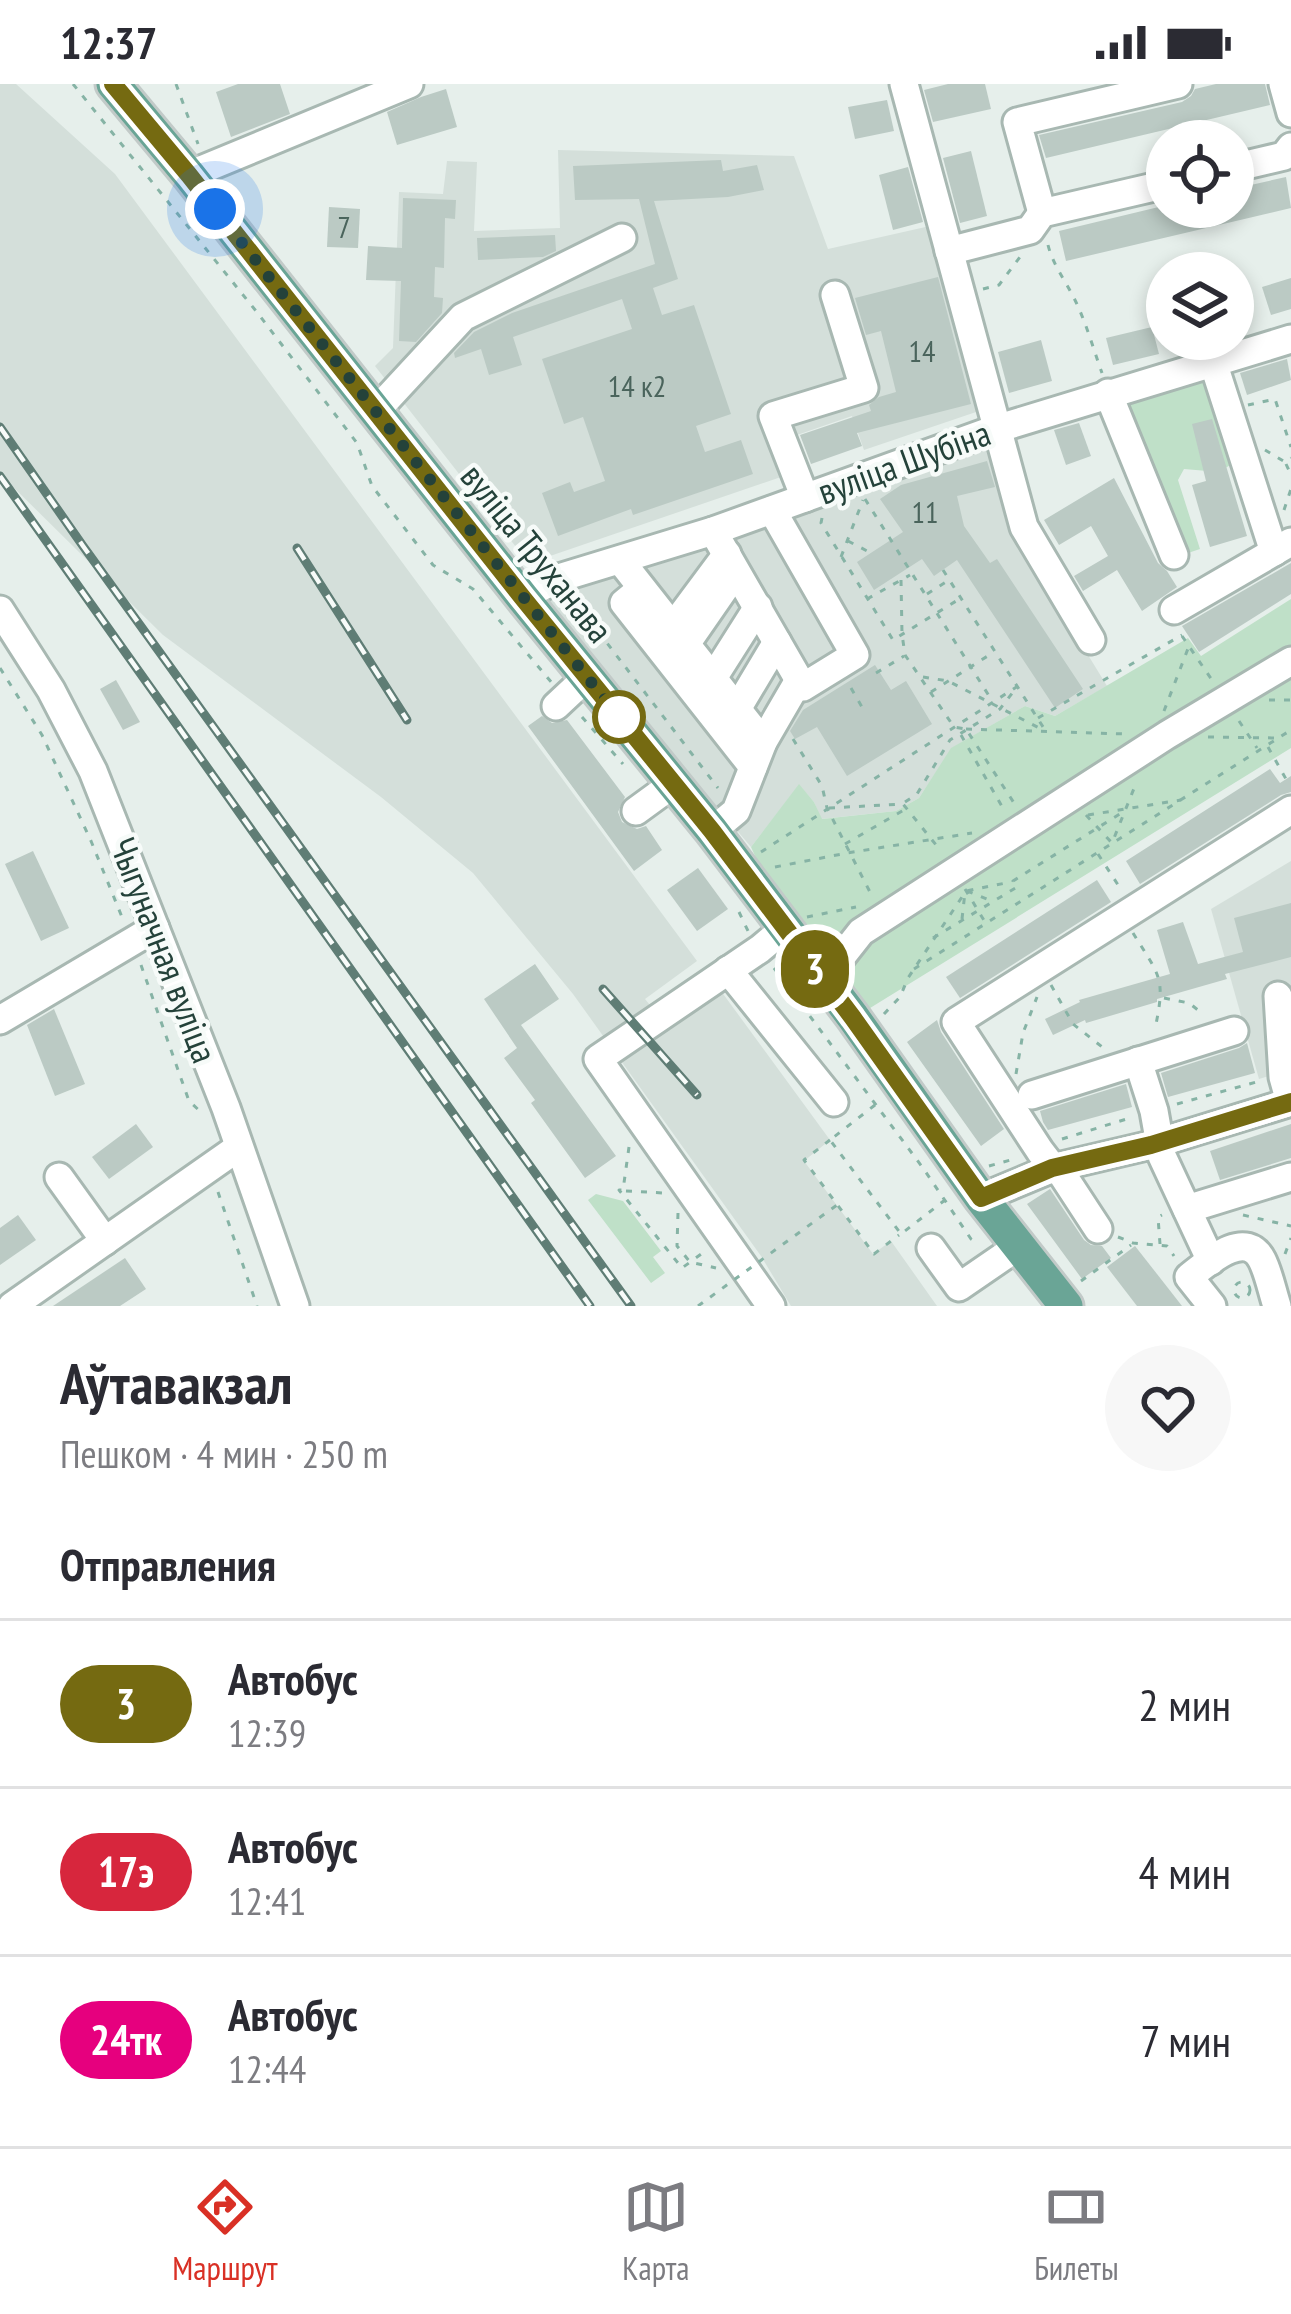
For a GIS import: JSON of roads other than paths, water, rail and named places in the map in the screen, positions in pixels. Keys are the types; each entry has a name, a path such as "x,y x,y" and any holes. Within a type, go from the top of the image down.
{"main road":[{"name":"вуліца Труханава","path":"113,84 194,161 375,412 712,831 981,1198 1070,1296"}],"street":[{"path":"194,161 409,84"},
{"path":"904,84 1024,527 1091,640"},
{"path":"1042,214 1017,122 1178,84"},
{"path":"1283,84 1291,113"},
{"path":"1254,163 1284,156 1291,147"},
{"path":"949,251 1030,230 1042,214 1146,189"},
{"path":"375,412 463,317 622,238"},
{"path":"814,503 773,416 864,388 836,295"},
{"name":"вуліца Шубіна","path":"522,597 559,578 620,560 757,607 772,510 814,503 996,429 1291,339"},
{"path":"1178,622 1282,546 1213,362"},
{"path":"1108,393 1174,555"},
{"path":"757,607 803,687 855,655 772,510"},
{"path":"620,560 728,697"},
{"path":"640,589 624,603 728,697"},
{"path":"712,831 736,811 728,697 757,607"},
{"path":"728,697 757,607"},
{"path":"728,697 757,607"},
{"path":"728,697 757,607"},
{"name":"Чыгуначная вуліца","path":"0,610 51,689 93,771 144,934 239,1147 295,1306"},
{"path":"835,965 861,932 1291,661"},
{"path":"556,706 587,677"},
{"path":"636,811 673,784"},
{"path":"1098,1229 1062,1174 1052,1168 1021,1100 956,1022 1291,810"},
{"path":"771,1306 598,1059 784,929"},
{"path":"0,1020 144,934"},
{"path":"728,970 834,1102"},
{"path":"981,1198 1052,1168 1161,1143 1290,1102 1283,1077 1278,996"},
{"path":"1021,1100 1230,1032"},
{"path":"1144,1059 1162,1156 1212,1306"},
{"path":"12,1306 239,1147"},
{"path":"1178,1210 1291,1177"},
{"path":"59,1178 105,1241"},
{"path":"931,1248 959,1287 1020,1245"},
{"path":"1200,1269 1228,1249 1246,1247 1258,1252 1277,1306"}],"railway":[{"path":"0,427 631,1306"},
{"path":"0,476 590,1306"},
{"path":"297,548 407,720"},
{"path":"603,989 697,1095"}]}
